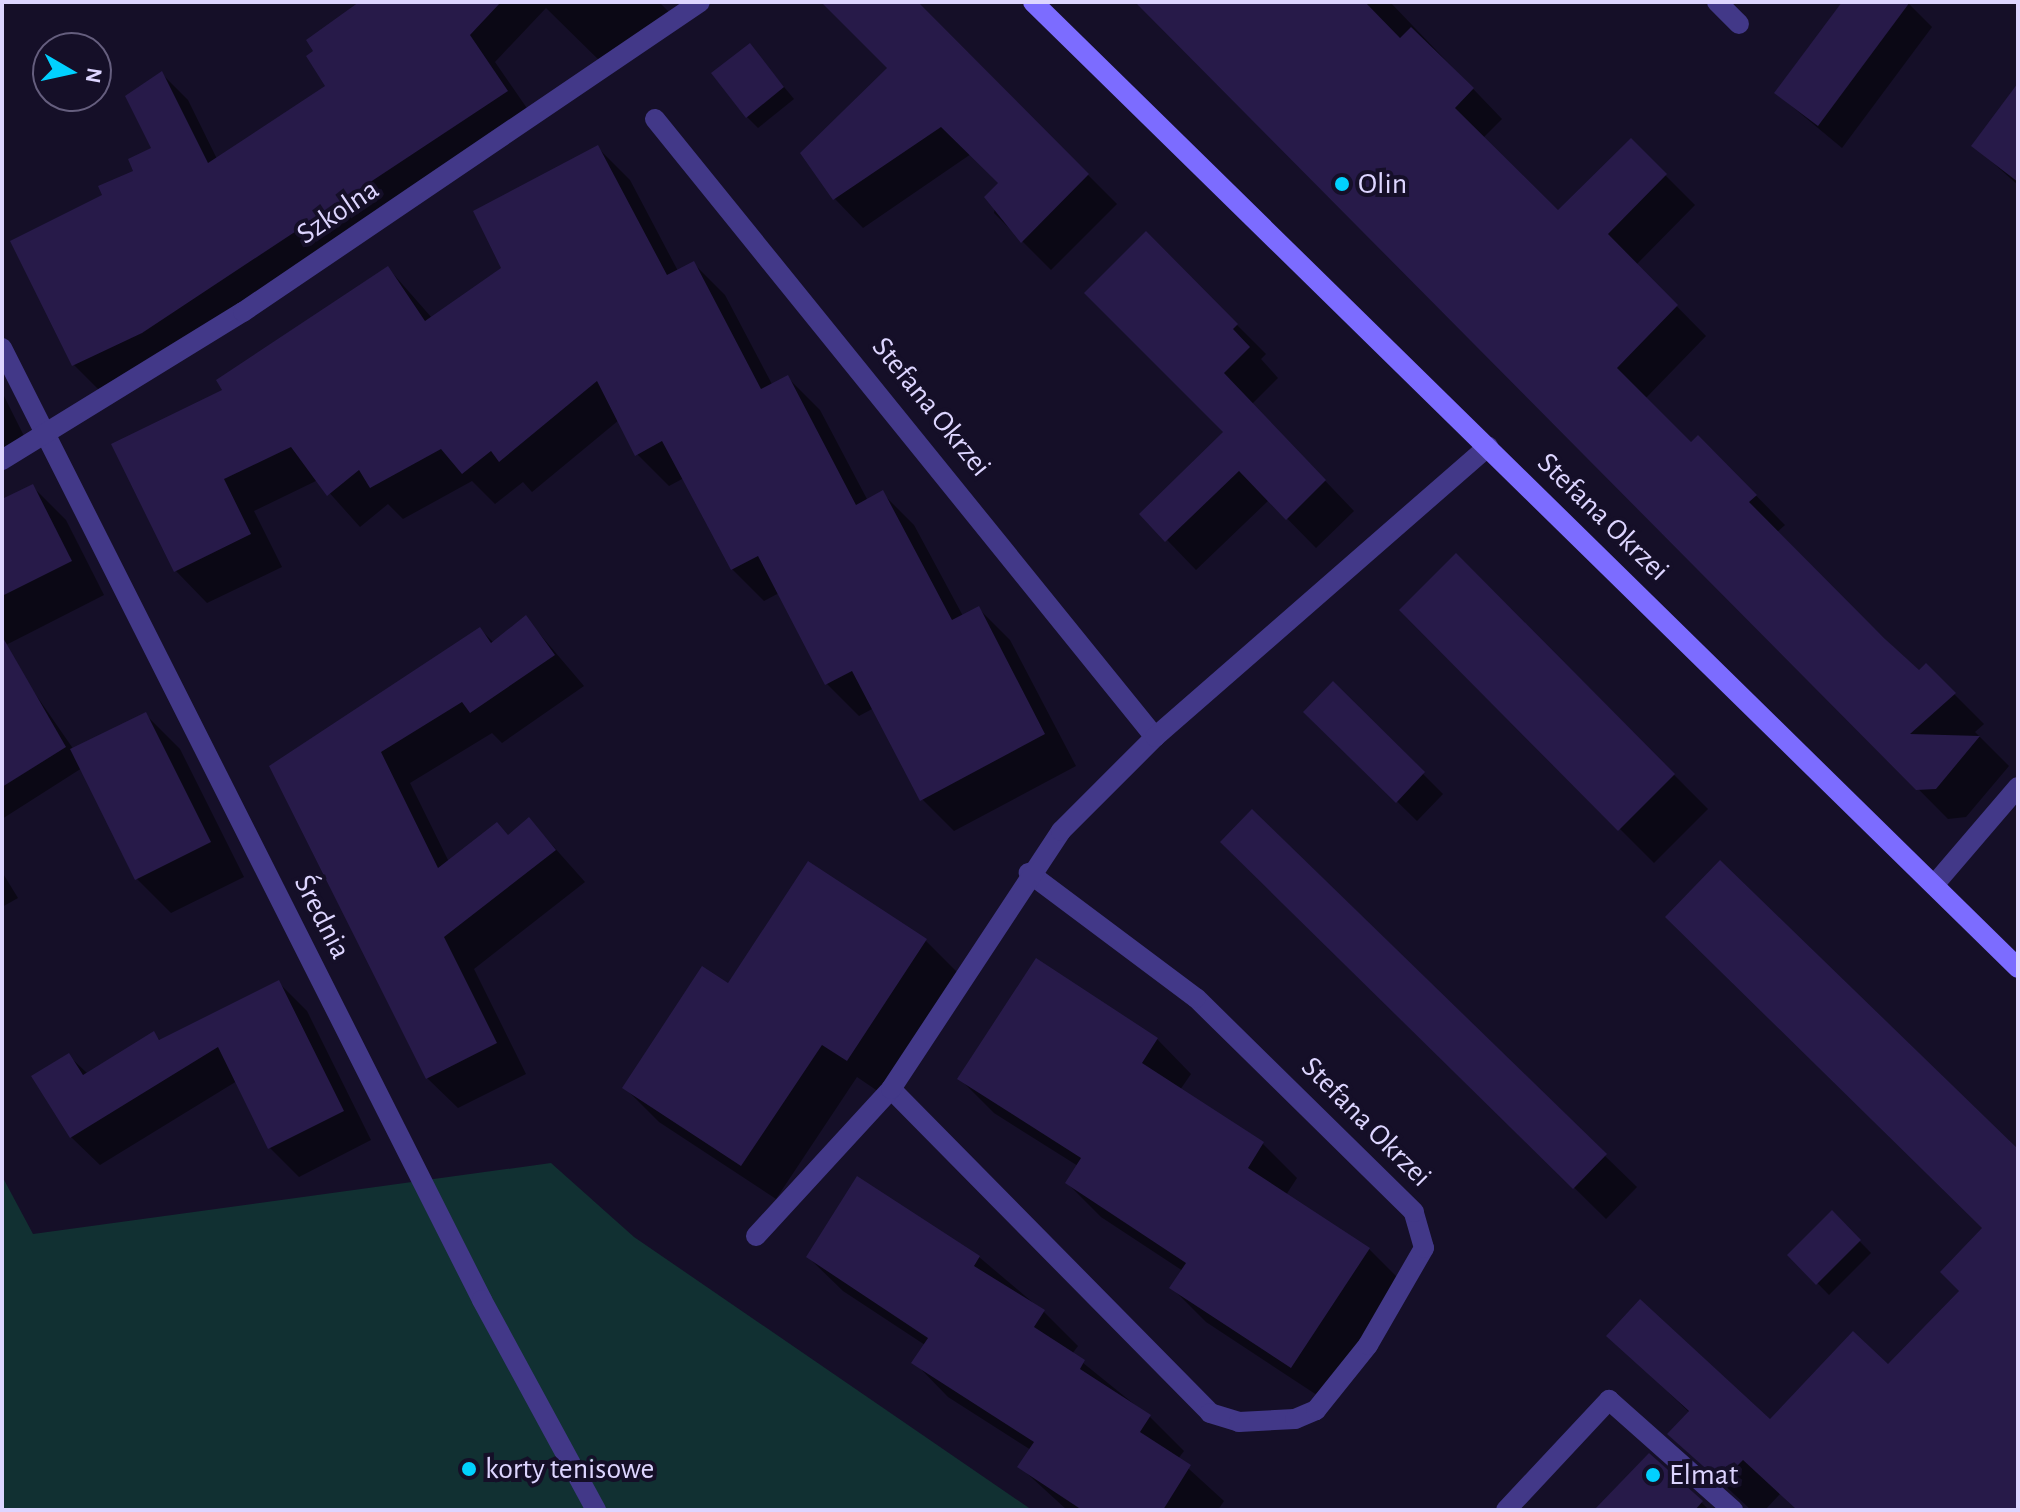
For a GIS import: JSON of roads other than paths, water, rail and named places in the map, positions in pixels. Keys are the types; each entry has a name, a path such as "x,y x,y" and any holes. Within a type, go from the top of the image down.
{"street":[{"name":"Szkolna","path":"2,460 47,438 700,2"},
{"name":"Stefana Okrzei","path":"1033,2 2018,968"},
{"path":"1717,2 1739,24"},
{"name":"Stefana Okrzei","path":"655,119 1155,737"},
{"name":"Średnia","path":"2,348 475,1286 596,1510"},
{"path":"756,1236 891,1089 1029,873 1155,737 1488,446"},
{"path":"1934,885 2018,787"},
{"name":"Stefana Okrzei","path":"891,1089 1210,1413 1239,1422 1295,1419 1316,1410 1368,1345 1424,1248 1414,1212 1196,998 1029,873"},
{"path":"1506,1510 1609,1400 1733,1510"}],"place":[{"name":"Olin","path":"1342,184"},
{"name":"korty tenisowe","path":"469,1469"},
{"name":"Elmat","path":"1653,1475"}]}
